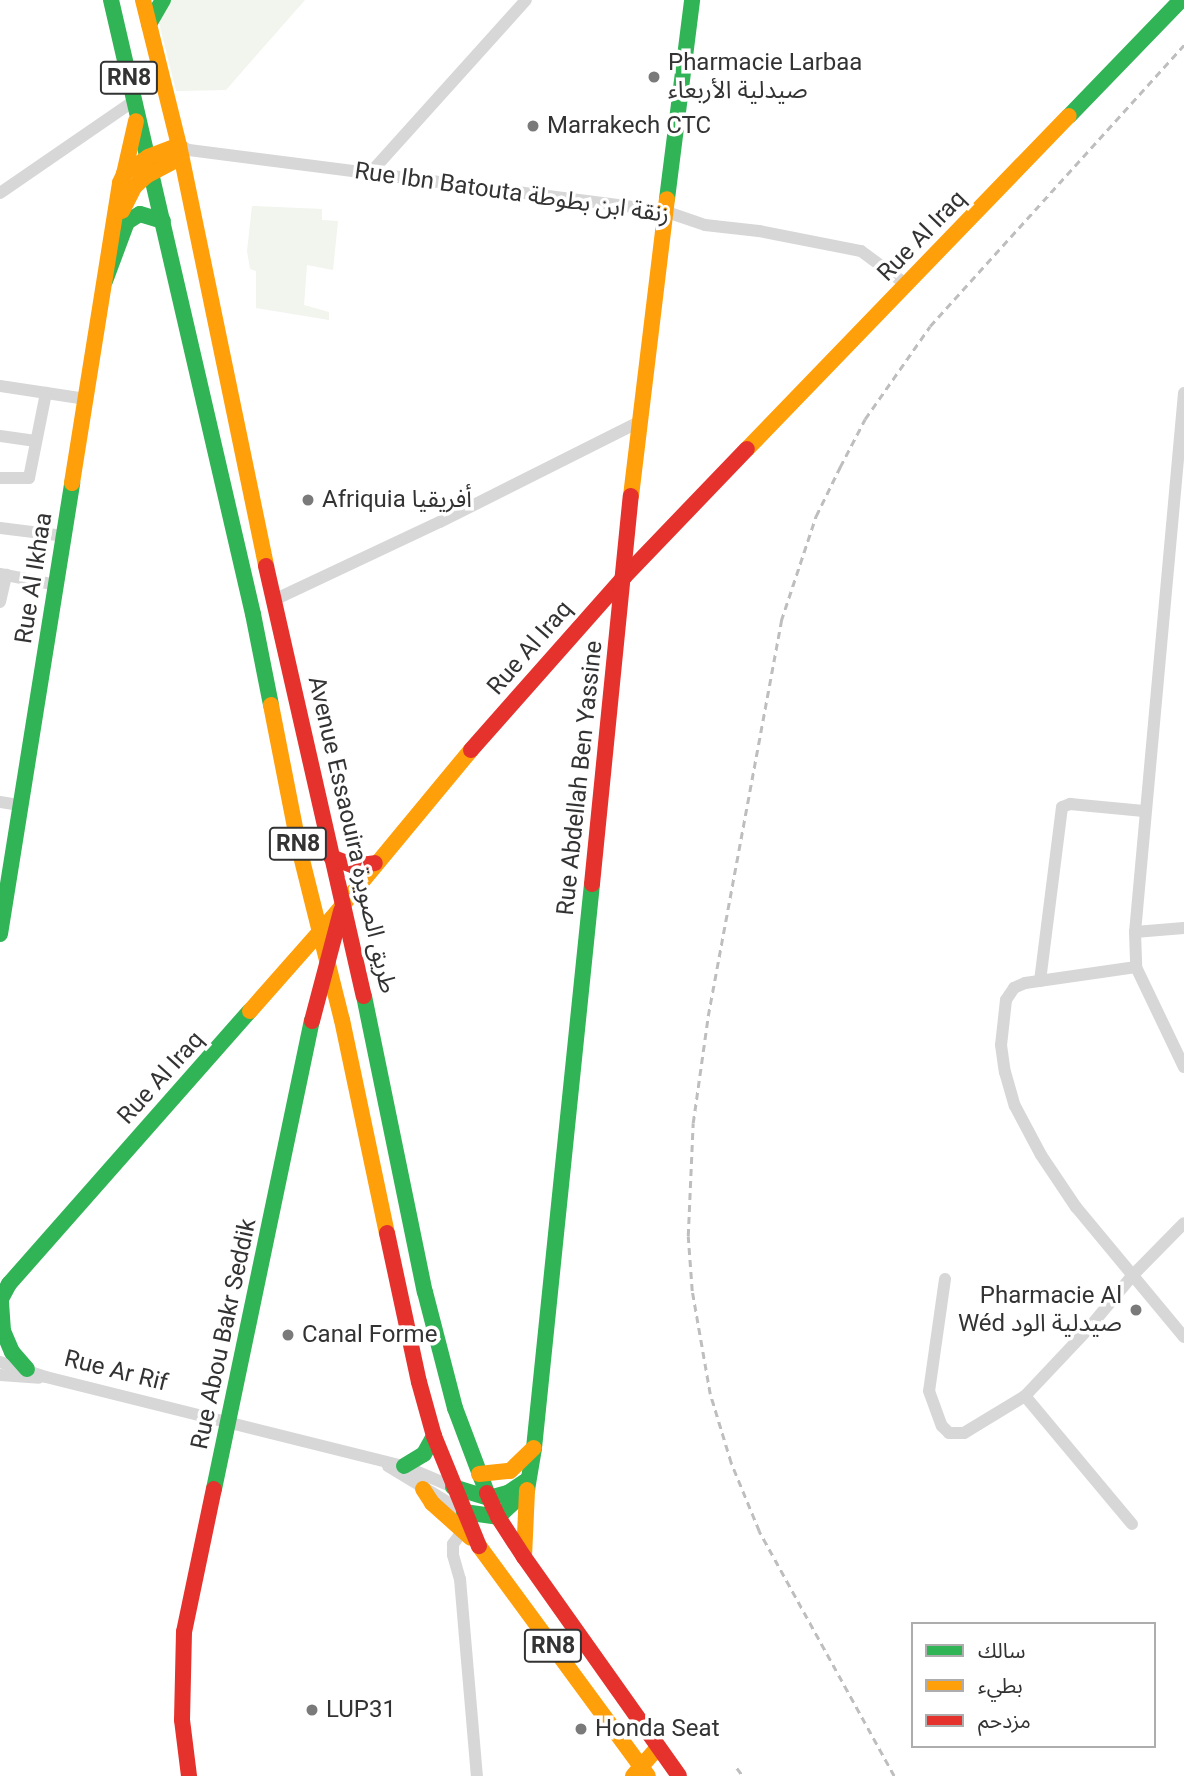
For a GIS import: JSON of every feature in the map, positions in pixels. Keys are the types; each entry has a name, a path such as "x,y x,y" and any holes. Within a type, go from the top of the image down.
{"street":[{"name":"Avenue Essaouira طريق الصويرة","path":"111,0 253,614 299,848 327,959 419,1382 434,1436 464,1512"},
{"name":"Avenue Essaouira طريق الصويرة","path":"143,0 183,151 244,469 276,599 331,857 378,1055 425,1292 445,1374 479,1474 498,1517"},
{"path":"149,24 163,0"},
{"path":"372,171 526,0"},
{"name":"Rue Abdellah Ben Yassine","path":"524,1557 528,1484 534,1448 639,422 692,0"},
{"name":"Rue Al Iraq","path":"27,1369 3,1340 1,1298 9,1284 343,905 375,863 625,576 1181,0"},
{"name":"Rue Al Ikhaa","path":"0,934 7,846 20,805 120,183 136,109"},
{"path":"0,193 136,109"},
{"name":"Rue Al Ikhaa","path":"114,230 149,164 183,151"},
{"name":"Rue Ibn Batouta زنقة ابن بطوطة","path":"183,151 372,171 664,211 705,225 759,231 861,251 907,285"},
{"path":"124,174 149,164"},
{"path":"105,281 127,222 140,214 163,221"},
{"path":"0,386 86,399"},
{"path":"0,478 29,478 46,393"},
{"path":"1184,393 1135,932 1136,967 1184,1067"},
{"path":"276,599 639,422"},
{"path":"0,436 36,441"},
{"path":"0,528 64,536"},
{"path":"0,602 3,575 57,585"},
{"path":"0,802 20,805"},
{"path":"1040,981 1062,807 1070,804 1144,811"},
{"path":"331,857 354,866 375,863"},
{"name":"Rue Abou Bakr Seddik","path":"189,1776 182,1720 184,1632 194,1572 229,1421 327,959 343,905"},
{"path":"1135,932 1184,928"},
{"path":"1136,967 1040,981 1014,988 1006,1000 1001,1045 1015,1106 1041,1155 1076,1207 1184,1337"},
{"path":"946,1279 929,1391 942,1426 949,1433 964,1433 1025,1396 1089,1328 1132,1276 1184,1223"},
{"path":"0,1362 3,1340"},
{"name":"Rue Ar Rif","path":"0,1362 47,1377 229,1421 385,1464 404,1466 453,1487 489,1498"},
{"path":"0,1375 47,1377"},
{"path":"1025,1396 1132,1524"},
{"path":"404,1466 424,1454 434,1436"},
{"path":"479,1474 510,1471 534,1448"},
{"name":"Rue Ar Rif","path":"385,1464 464,1512 475,1517 498,1517"},
{"path":"489,1498 528,1484"},
{"path":"498,1517 528,1484"},
{"path":"423,1489 432,1503 464,1530 480,1548"},
{"name":"RN8","path":"464,1512 480,1548 641,1773"},
{"name":"RN8","path":"498,1517 658,1747 673,1774"},
{"path":"464,1530 453,1544 453,1555 460,1579 477,1776"},
{"path":"641,1773 658,1747"}],"shaded area":[{"path":"172,0 305,0 226,90 176,91 159,23 165,8"},
{"path":"252,206 322,209 322,220 338,221 333,270 307,265 304,305 329,312 329,320 256,308 256,271 250,269 247,251"}],"railway":[{"path":"894,1776 759,1531 731,1463 710,1394 692,1291 688,1236 693,1123 708,1016 781,621 816,516 840,467 865,419 930,326 1184,45"},
{"path":"737,1768 743,1776"}],"traffic: fast":[{"path":"111,0 253,614 271,705"},
{"path":"149,24 163,0"},
{"path":"667,199 692,0"},
{"path":"1069,116 1181,0"},
{"path":"105,281 127,222 140,214 163,221"},
{"path":"0,934 72,483"},
{"path":"464,1512 498,1517 527,1490 534,1448 592,884"},
{"path":"364,996 425,1292 455,1408 487,1493"},
{"path":"27,1369 12,1352 3,1331 1,1299 9,1284 250,1011"},
{"path":"214,1489 312,1021"},
{"path":"404,1466 424,1454 434,1436"},
{"path":"453,1487 489,1498 508,1493 527,1480"}],"traffic: slow":[{"path":"143,0 179,145 266,566"},
{"path":"747,449 1069,116"},
{"path":"124,174 136,121"},
{"path":"72,483 120,183 124,174 148,157 179,145"},
{"path":"122,211 135,186 146,176 181,157"},
{"path":"631,496 667,199"},
{"path":"271,705 299,848 342,1020 387,1233"},
{"path":"250,1011 332,918 471,750"},
{"path":"479,1474 510,1471 534,1448"},
{"path":"423,1489 432,1503 471,1538"},
{"path":"524,1557 527,1490"},
{"path":"479,1546 648,1776"},
{"path":"633,1776 658,1747"}],"traffic: jam":[{"path":"471,750 625,576 747,449"},
{"path":"592,884 631,496"},
{"path":"266,566 364,996"},
{"path":"331,857 354,866 375,863"},
{"path":"312,1021 341,911"},
{"path":"387,1233 419,1382 434,1436 479,1546"},
{"path":"189,1776 182,1720 184,1632 214,1489"},
{"path":"487,1493 498,1517 524,1557 679,1776"}],"place":[{"name":"Pharmacie Larbaa صيدلية الأربعاء","path":"654,77"},
{"name":"Marrakech CTC","path":"533,126"},
{"name":"Afriquia أفريقيا","path":"308,500"},
{"name":"Pharmacie Al Wéd صيدلية الود","path":"1136,1310"},
{"name":"Canal Forme","path":"288,1335"},
{"name":"LUP31","path":"312,1710"},
{"name":"Honda Seat","path":"581,1729"}]}
